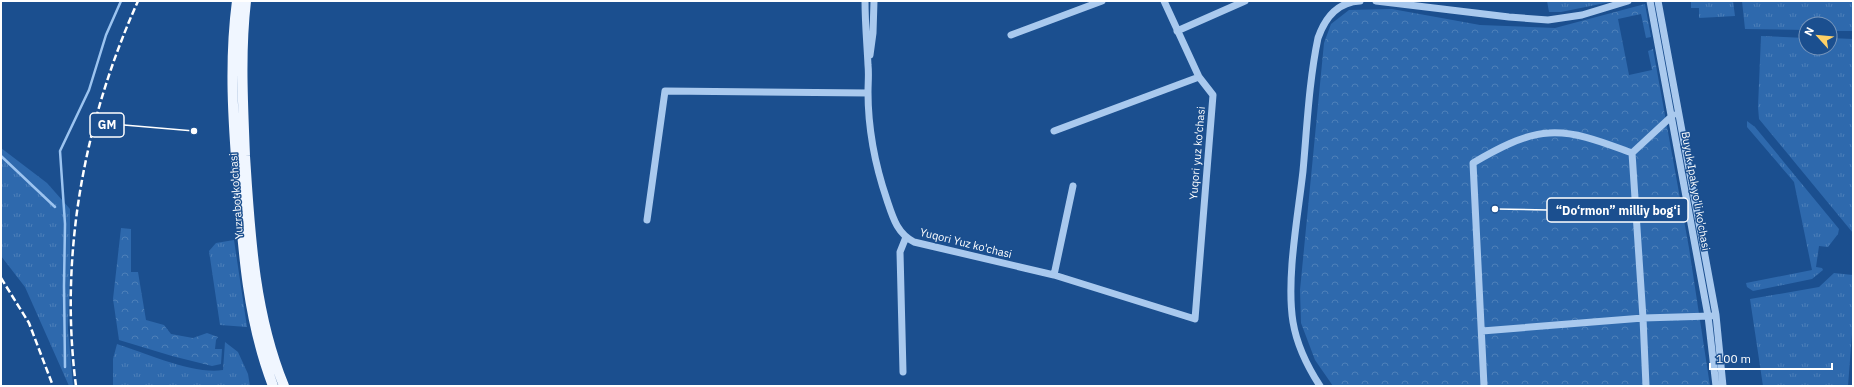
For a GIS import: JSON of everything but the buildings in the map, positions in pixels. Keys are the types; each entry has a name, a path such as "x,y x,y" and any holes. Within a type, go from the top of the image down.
{"main road":[{"name":"Yuzrabot ko'chasi","path":"237,1 232,49 232,89 240,222 251,305 261,351 273,386"},
{"name":"Yuzrabot ko'chasi","path":"246,1 242,43 242,95 252,241 256,279 264,324 284,386"}],"street":[{"name":"Yuqori Yuz ko'chasi","path":"864,1 871,136 877,173 898,230 914,242 1054,276 1195,319"},
{"name":"Yuqori Yuz ko'chasi","path":"868,65 873,33 874,1"},
{"path":"1011,35 1102,1"},
{"name":"Yuqori yuz ko'chasi","path":"1164,1 1199,77 1213,95 1195,319"},
{"path":"1177,31 1246,1"},
{"path":"1320,386 1306,364 1298,344 1293,321 1291,287 1295,241 1318,38 1323,24 1334,12 1348,3 1360,1"},
{"path":"1376,1 1509,17 1548,20 1582,16 1628,1"},
{"name":"Buyuk Ipak yo'li ko'chasi","path":"1650,1 1708,316 1716,386"},
{"name":"Buyuk Ipak yo'li ko'chasi","path":"1658,1 1716,315 1724,386"},
{"path":"1054,131 1199,77"},
{"path":"647,220 665,92 868,93"},
{"path":"1632,153 1671,116 1679,114"},
{"path":"1484,386 1473,163 1493,150 1522,139 1549,133 1574,135 1602,142 1632,153"},
{"path":"1632,153 1646,386"},
{"path":"1054,276 1073,186"},
{"path":"903,372 900,252 906,237"},
{"path":"1482,331 1643,318 1716,315"}],"green space":[{"path":"1547,1 1615,1 1561,12 1549,12"},
{"path":"1691,1 1733,1 1735,16 1699,18 1699,8 1691,8"},
{"path":"1742,1 1853,1 1853,31 1838,31 1838,16 1798,16 1798,30 1745,29"},
{"path":"1645,4 1651,37 1646,38 1641,14 1618,19 1629,75 1652,70 1648,51 1653,49 1689,248 1710,386 1333,386 1315,360 1301,323 1300,290 1324,43 1331,24 1349,10 1392,9 1480,25 1555,28"},
{"path":"1761,36 1798,38 1798,56 1838,56 1838,38 1853,39 1853,233 1759,119 1758,107"},
{"path":"1747,121 1755,127 1839,229 1838,234 1828,247 1819,246 1816,267 1822,268 1823,270 1812,279 1753,291 1747,287 1746,283 1812,270 1794,182 1747,127"},
{"path":"1,148 47,183 70,209 68,329 73,386 69,386 25,287 1,256"},
{"path":"121,228 131,229 131,272 138,272 146,320 164,325 171,334 193,338 207,333 218,337 216,340 215,349 222,349 221,364 212,366 119,340 113,299"},
{"path":"234,240 247,327 220,325 209,251 216,243"},
{"path":"1834,273 1853,275 1853,321 1848,386 1763,386 1750,299 1819,287"},
{"path":"225,342 238,352 248,374 250,386 113,386 113,359 117,344 170,362 212,371 223,370"}],"waterway":[{"path":"65,367 65,224 60,151 89,90 106,35 121,1"},
{"path":"1,156 55,207"}],"railway":[{"path":"76,386 72,337 71,287 74,238 80,189 90,141 103,93 119,47 138,1"},
{"path":"1,278 29,323 53,386"}],"place":[{"name":"GM","path":"194,131"},
{"name":"“Do‘rmon” milliy bog‘i","path":"1495,209"}]}
